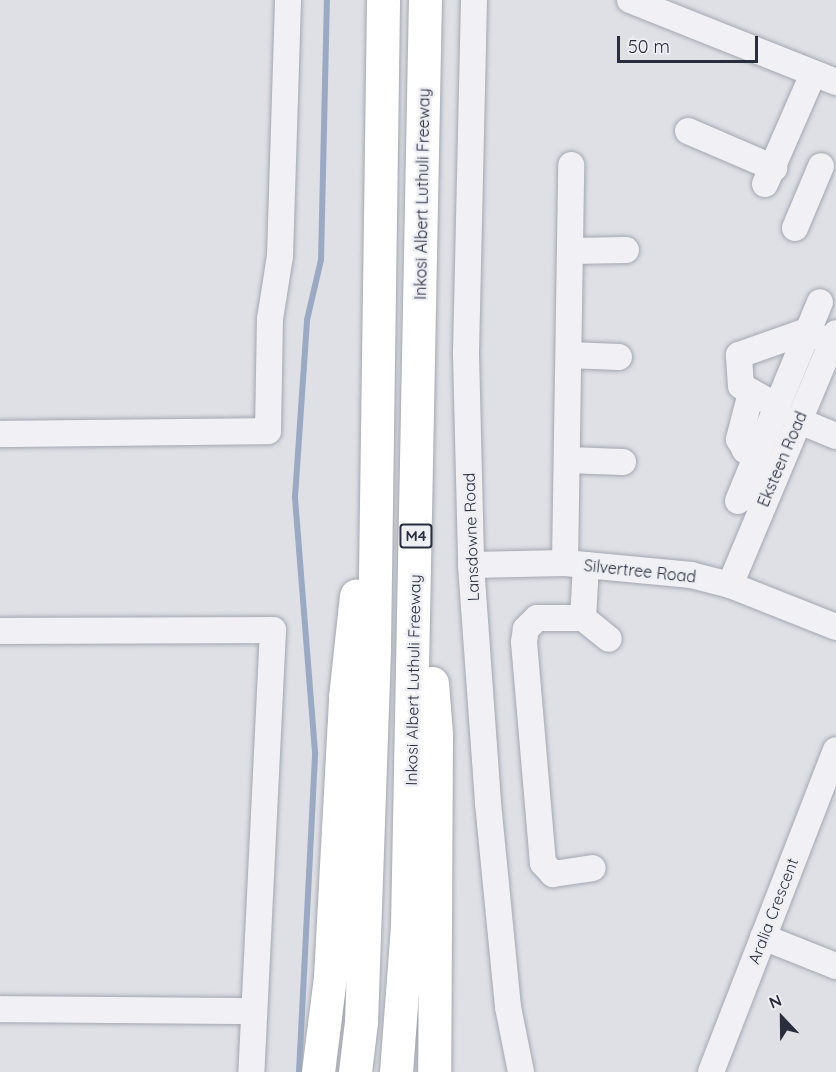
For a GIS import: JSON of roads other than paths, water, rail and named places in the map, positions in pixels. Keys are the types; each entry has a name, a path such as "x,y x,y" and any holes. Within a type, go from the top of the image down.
{"highway":[{"name":"M4","path":"355,1072 360,1022 374,647 383,0"},
{"name":"Inkosi Albert Luthuli Freeway","path":"396,1072 408,926 425,0"},
{"path":"318,1072 330,977 345,696 376,408"},
{"path":"417,493 435,734 434,1072"}],"street":[{"path":"0,434 268,431 270,320 280,256 288,0"},
{"name":"Lansdowne Road","path":"474,0 466,354 471,565 488,803 508,1007 521,1072"},
{"path":"630,0 824,78 774,167"},
{"path":"688,131 774,167 828,169 795,228"},
{"path":"571,165 567,460 575,564 583,618"},
{"path":"570,251 626,250"},
{"path":"738,501 756,456 787,413 807,331 819,302"},
{"path":"834,338 807,331 739,355 739,380 751,393 836,436"},
{"name":"Eksteen Road","path":"730,585 787,413 834,338"},
{"path":"568,355 620,357"},
{"path":"751,393 739,439 745,450 756,456"},
{"path":"567,460 623,462"},
{"name":"Silvertree Road","path":"471,565 575,564 691,575 730,585 836,627"},
{"path":"593,868 553,874 543,863 524,642 526,629 537,618 583,618 609,639"},
{"path":"0,631 273,630 251,1072"},
{"name":"Aralia Crescent","path":"711,1072 836,750"},
{"path":"763,937 836,966"},
{"path":"0,1009 254,1011"}],"waterway":[{"path":"299,1072 315,752 295,497 307,320 321,260 327,0"}]}
